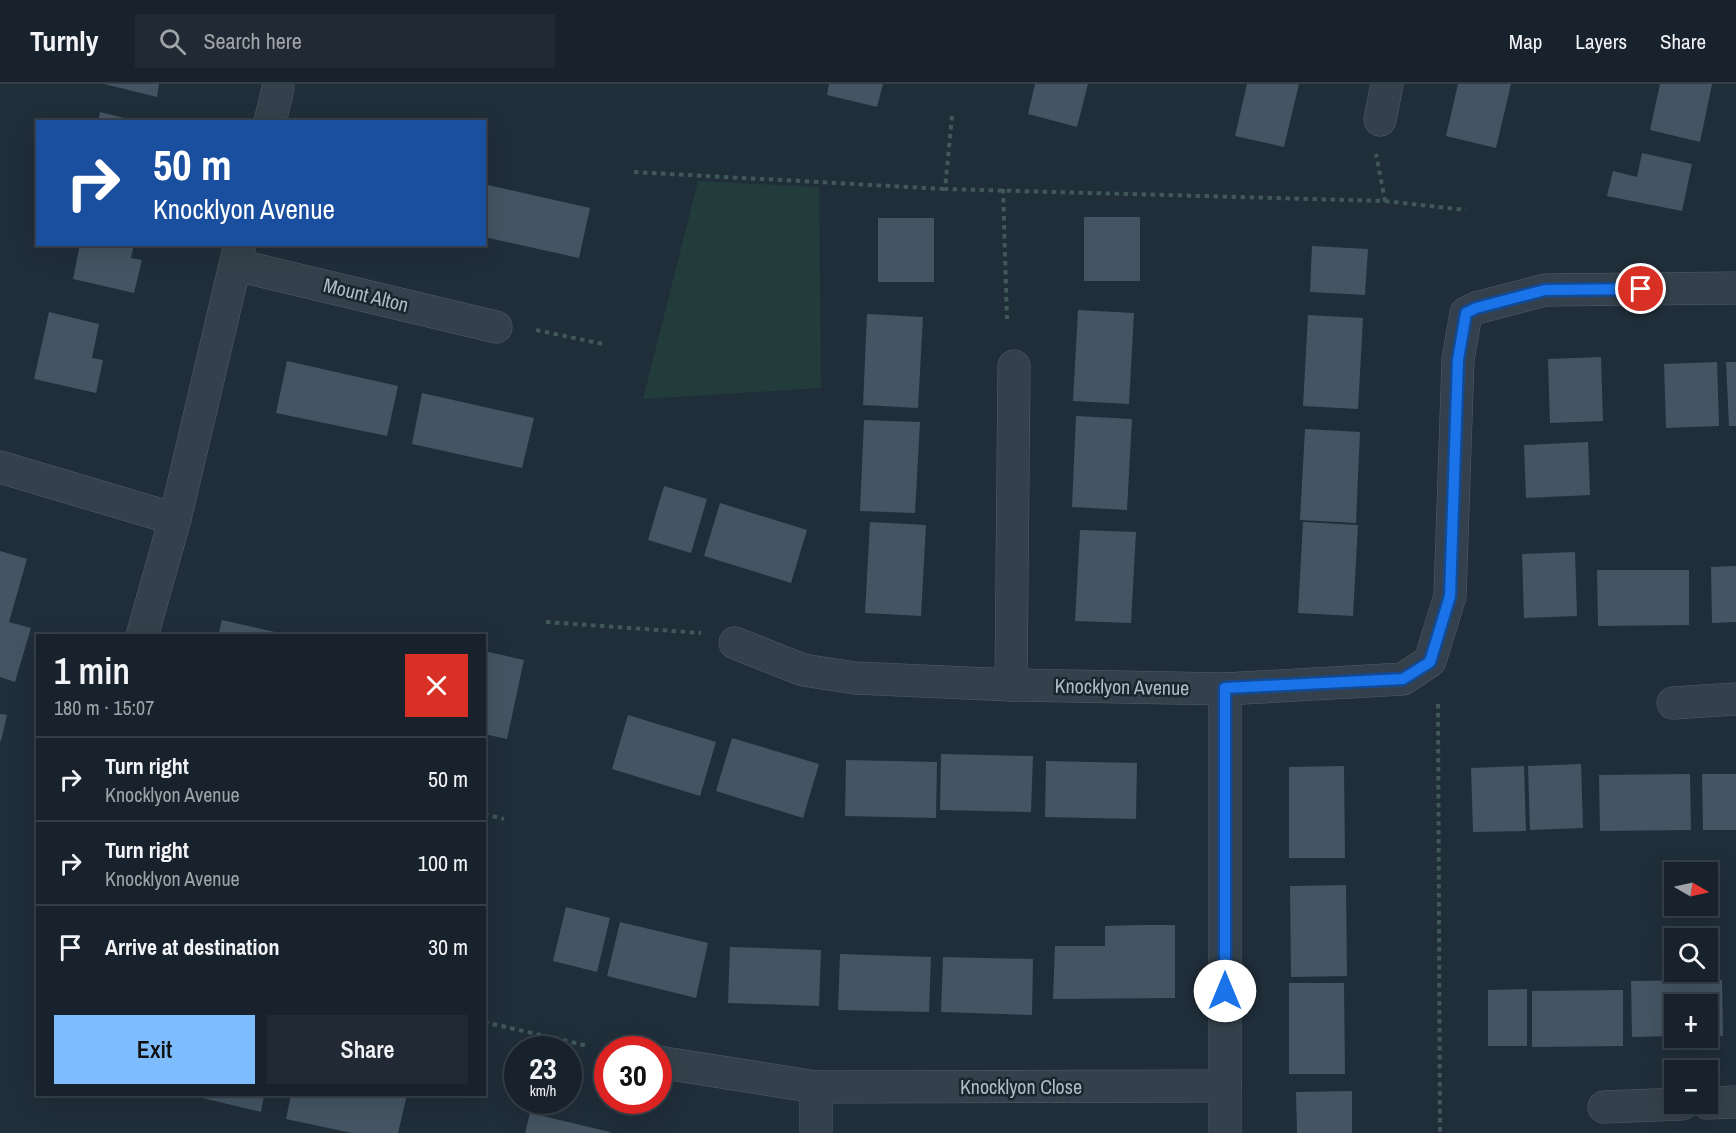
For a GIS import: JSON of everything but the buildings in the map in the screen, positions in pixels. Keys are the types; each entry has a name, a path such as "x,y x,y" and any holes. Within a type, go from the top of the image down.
{"street":[{"path":"1380,120 1387,84"},
{"path":"270,120 278,88"},
{"name":"Mount Alton","path":"143,634 176,519 238,254 496,327"},
{"name":"Knocklyon Avenue","path":"735,643 804,670 855,678 1011,685 1225,688 1403,679 1430,662 1450,596 1458,360 1466,313 1476,308 1545,290 1736,288"},
{"path":"1011,685 1014,366"},
{"path":"0,467 176,519"},
{"path":"1225,688 1225,1133"},
{"path":"1673,703 1736,699"},
{"name":"Knocklyon Close","path":"672,1064 816,1087 1225,1086"},
{"path":"816,1087 816,1133"},
{"path":"1718,1103 1736,1102"},
{"path":"1604,1107 1664,1105"}],"path":[{"path":"945,189 952,116"},
{"path":"1376,153 1385,201"},
{"path":"634,172 945,189 1385,201 1466,210"},
{"path":"1003,189 1007,319"},
{"path":"536,330 603,344"},
{"path":"546,622 701,633"},
{"path":"1438,704 1440,1133"},
{"path":"486,814 504,819"},
{"path":"486,1022 588,1046"}],"green space":[{"path":"698,181 819,187 821,388 643,399"}],"route":[{"path":"1225,991 1225,688 1403,679 1430,662 1450,596 1458,360 1466,313 1476,308 1545,290 1641,289"}]}
